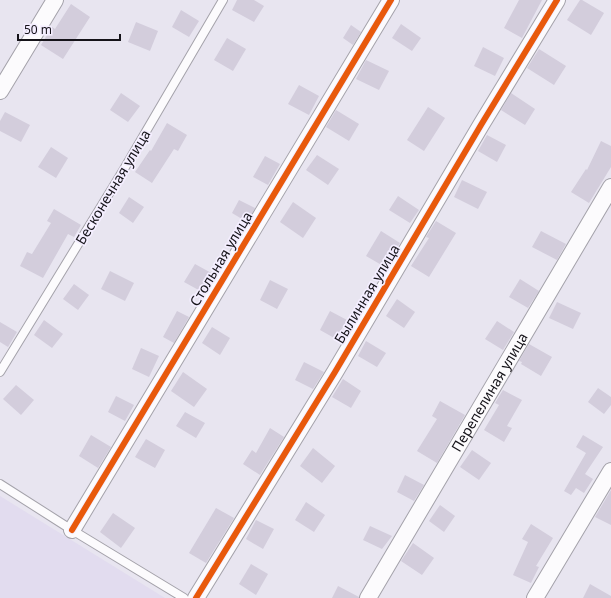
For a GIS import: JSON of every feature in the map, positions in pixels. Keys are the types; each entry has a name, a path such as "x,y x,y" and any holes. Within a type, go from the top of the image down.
{"street":[{"path":"0,91 55,0"},
{"name":"Стольная улица","path":"72,530 391,0"},
{"name":"Былинная улица","path":"196,598 335,372 481,125 557,0"},
{"name":"Перепелиная улица","path":"368,598 611,187"},
{"path":"535,598 611,471"}],"lane":[{"name":"Бесконечная улица","path":"0,372 124,169 223,0"},
{"path":"0,484 184,598"}],"shaded area":[{"path":"0,496 165,598 0,598"}],"building":[{"path":"237,0 254,0 264,6 254,22 232,10"},
{"path":"519,0 542,0 522,38 504,28"},
{"path":"580,0 604,13 591,35 567,20"},
{"path":"71,4 90,17 63,59 41,45 52,27 55,29"},
{"path":"181,10 199,21 189,37 172,27"},
{"path":"136,22 158,31 150,51 128,42"},
{"path":"401,24 421,38 412,51 392,38"},
{"path":"351,25 361,32 353,45 343,38"},
{"path":"227,38 246,49 233,71 214,60"},
{"path":"483,47 504,58 495,76 474,66"},
{"path":"539,49 566,66 554,85 527,68"},
{"path":"366,60 389,71 379,90 356,79"},
{"path":"299,85 319,96 309,115 288,104"},
{"path":"121,93 140,106 128,122 110,110"},
{"path":"511,93 535,109 525,125 501,110"},
{"path":"428,107 445,118 424,151 407,140"},
{"path":"336,110 359,124 349,141 326,127"},
{"path":"5,112 30,125 21,142 0,131 0,121"},
{"path":"167,123 187,135 178,151 174,149 152,183 135,172 150,150 151,151"},
{"path":"487,135 506,145 497,162 478,151"},
{"path":"601,141 611,146 611,167 589,203 571,192 586,169 587,170"},
{"path":"51,147 68,158 56,178 38,167"},
{"path":"317,155 339,169 328,185 306,170"},
{"path":"265,156 280,164 268,185 253,177"},
{"path":"462,180 487,192 478,209 454,197"},
{"path":"398,196 419,210 410,223 389,210"},
{"path":"129,197 144,207 133,223 119,213"},
{"path":"239,200 255,208 247,222 232,213"},
{"path":"293,202 316,218 303,238 280,222"},
{"path":"54,209 81,225 74,237 68,234 43,278 20,266 27,252 32,254 51,223 47,221"},
{"path":"436,221 456,233 429,277 411,266 429,238 426,237"},
{"path":"381,231 400,243 385,267 366,256"},
{"path":"541,231 566,244 557,260 532,247"},
{"path":"195,264 215,275 204,293 184,282"},
{"path":"110,271 134,283 125,301 101,289"},
{"path":"520,279 539,291 528,308 509,297"},
{"path":"270,280 288,289 277,309 260,300"},
{"path":"74,284 89,295 78,310 63,299"},
{"path":"397,299 415,312 404,328 386,316"},
{"path":"557,302 581,313 573,329 549,318"},
{"path":"177,311 189,317 174,343 163,337"},
{"path":"330,311 347,320 336,339 320,330"},
{"path":"44,320 63,334 52,348 34,335"},
{"path":"497,321 514,332 503,350 485,339"},
{"path":"0,322 17,332 8,347 0,342"},
{"path":"212,327 230,338 220,355 202,343"},
{"path":"366,341 386,353 377,367 358,356"},
{"path":"529,344 552,357 541,376 521,364 522,362 519,361"},
{"path":"141,348 159,356 149,377 132,369"},
{"path":"304,362 324,372 313,389 295,380"},
{"path":"183,372 207,389 194,407 171,391"},
{"path":"343,379 361,391 351,408 332,397"},
{"path":"16,385 34,400 21,415 3,399"},
{"path":"598,388 611,397 611,405 604,414 588,402"},
{"path":"503,390 522,400 507,426 512,428 504,442 484,430 499,405 495,403"},
{"path":"116,396 134,405 125,421 108,412"},
{"path":"440,401 465,415 437,463 417,451 437,419 432,416"},
{"path":"185,412 205,423 196,438 176,426"},
{"path":"270,428 284,437 260,475 243,464 252,450 256,453"},
{"path":"91,435 111,447 98,468 79,456"},
{"path":"583,435 603,447 585,474 593,479 584,493 576,488 571,495 564,491 586,453 576,447"},
{"path":"146,439 165,450 155,468 135,457"},
{"path":"313,448 335,466 322,483 300,466"},
{"path":"472,450 491,463 479,480 460,467"},
{"path":"405,475 424,485 414,501 397,492"},
{"path":"611,490 611,525 595,517"},
{"path":"306,502 325,515 314,532 295,520"},
{"path":"440,505 455,516 444,532 429,521"},
{"path":"216,508 234,518 206,563 189,553"},
{"path":"113,513 135,528 121,548 100,532"},
{"path":"256,520 274,529 263,549 246,539"},
{"path":"531,524 553,538 536,566 539,567 531,583 513,575 528,542 522,539"},
{"path":"370,526 392,536 382,549 363,540"},
{"path":"413,543 434,558 422,575 401,561"},
{"path":"251,564 268,574 256,595 239,584"},
{"path":"590,584 611,596 611,598 583,598"},
{"path":"338,586 359,597 359,598 332,598"}],"cycle path":[{"path":"72,530 391,0"},
{"path":"196,598 335,372 481,125 557,0"}]}
